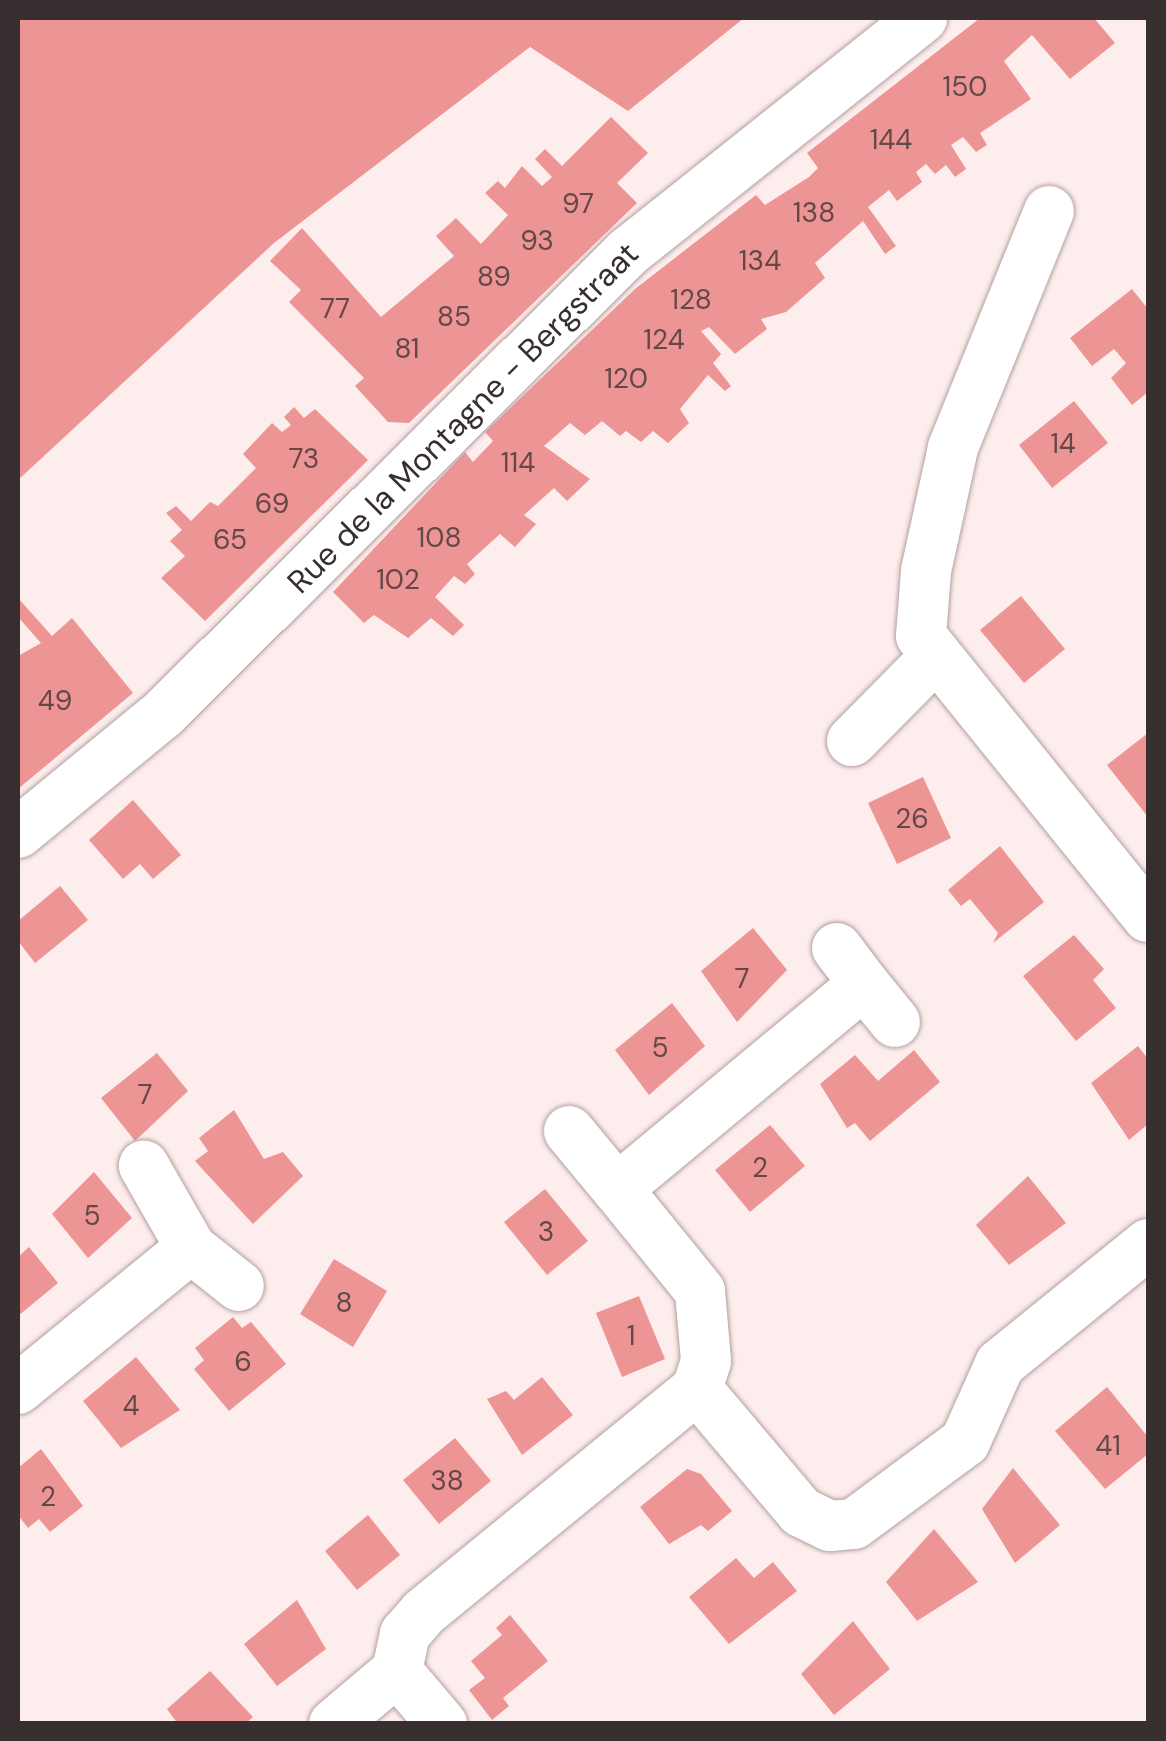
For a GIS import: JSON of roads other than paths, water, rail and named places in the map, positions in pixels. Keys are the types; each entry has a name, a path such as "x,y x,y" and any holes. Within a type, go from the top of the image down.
{"street":[{"name":"Rue de la Montagne - Bergstraat","path":"18,833 164,713 628,252 922,18"},
{"path":"1049,212 953,448 926,570 922,636 1017,760 1146,908"},
{"path":"852,740 936,656"},
{"path":"617,1189 865,985"},
{"path":"334,1724 397,1671 405,1634 422,1612 698,1389 706,1361 700,1291 569,1132"},
{"path":"144,1166 191,1248 239,1286"},
{"path":"698,1389 800,1512 830,1526 854,1524 965,1442 1000,1364 1148,1244"},
{"path":"18,1389 191,1248"},
{"path":"397,1671 442,1724"}]}
